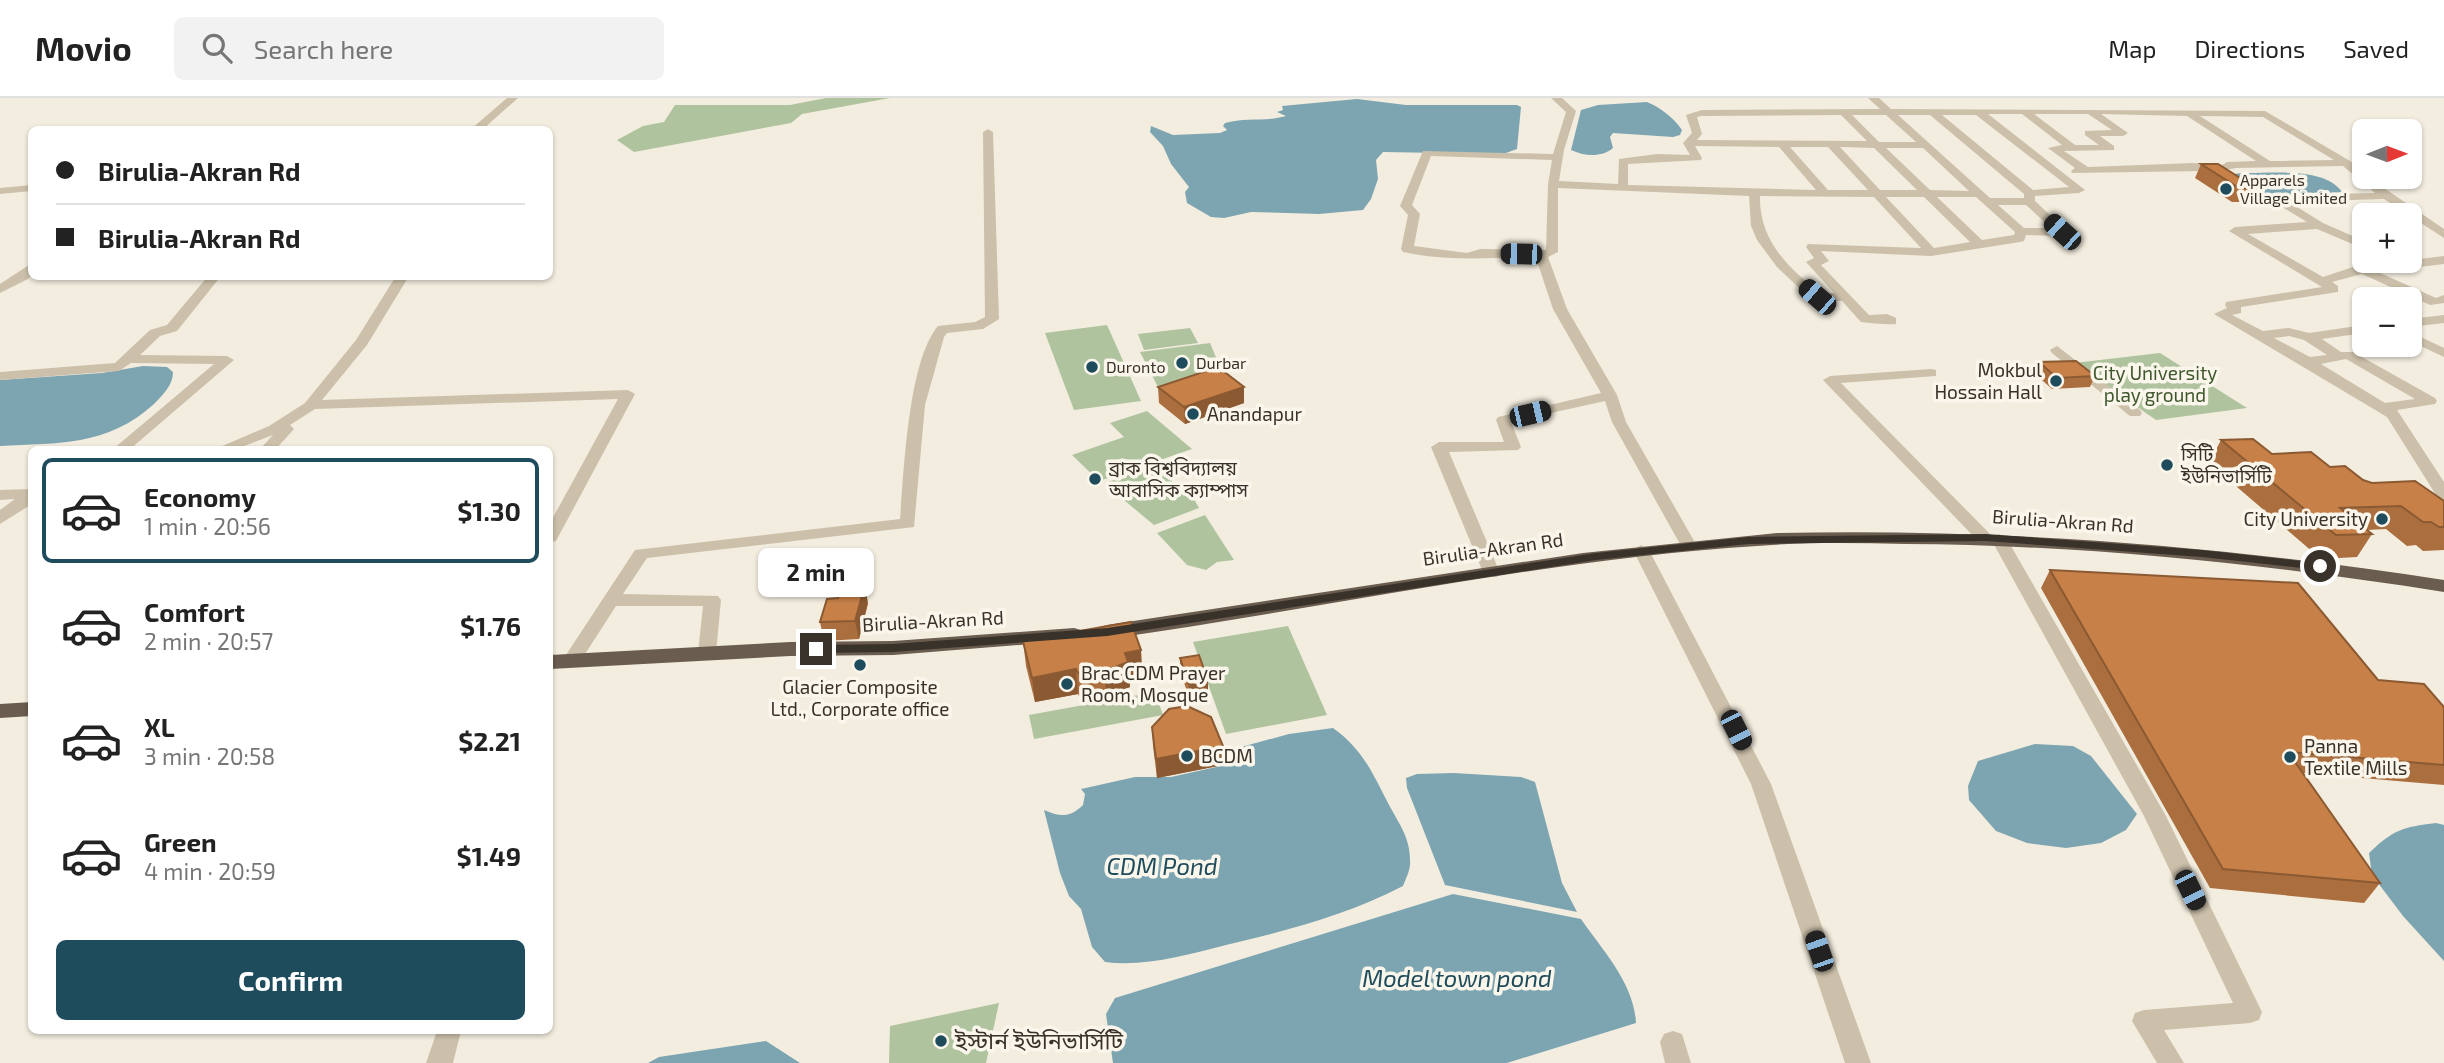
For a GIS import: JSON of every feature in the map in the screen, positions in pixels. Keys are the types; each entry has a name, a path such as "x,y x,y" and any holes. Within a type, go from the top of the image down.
{"highway":[{"name":"Birulia-Akran Rd","path":"553,662 707,653 893,648 1084,634 1153,626 1640,550 1748,541 1992,538 2320,566 2444,586"},
{"path":"0,711 28,709"}],"street":[{"path":"480,126 513,98"},
{"path":"1556,98 1571,111 1553,184 1552,252 1480,253 1468,257 1406,249 1414,215 1406,206 1427,153 1558,157"},
{"path":"1872,98 2021,232 2062,232 2029,198 1933,111"},
{"path":"2055,98 2073,111"},
{"path":"2181,98 2205,112"},
{"path":"2247,103 2346,163 2385,196 2444,234"},
{"path":"2086,171 2053,148 2110,148 2089,133 2123,134 2090,111"},
{"path":"1688,142 1697,134 1691,115 1702,113 2090,111 2264,114"},
{"path":"1843,112 1980,245"},
{"path":"1553,184 1755,193 1927,193 1984,198 2029,198 2079,190 1979,112"},
{"path":"2025,112 2073,148"},
{"path":"2188,112 2267,164"},
{"path":"571,660 608,600 641,554 908,523 918,405 937,336 943,329 978,326 992,319 988,132"},
{"path":"1688,142 1926,145"},
{"path":"1623,188 1623,161 1657,157 1698,158 1688,142"},
{"path":"1783,145 1825,194"},
{"path":"1832,145 1931,251"},
{"path":"2055,172 2346,163"},
{"path":"2208,168 2257,199 2385,196"},
{"path":"0,191 28,188"},
{"path":"1755,193 1754,204 1761,236 1776,262 1817,297 1845,297"},
{"path":"2276,199 2319,225 2352,240"},
{"path":"2319,225 2235,231 2334,289 2231,305 2236,310 2221,314 2308,362 2393,414 2444,495"},
{"path":"1891,321 1887,318 1866,319 1812,262 1823,261 1812,247 1931,251 2020,238 2021,232"},
{"path":"1541,254 1560,309 1610,395 1619,422 1689,546"},
{"path":"2422,261 2444,260"},
{"path":"0,289 28,272"},
{"path":"2321,282 2353,273"},
{"path":"2371,273 2435,302 2444,299"},
{"path":"0,376 68,369 114,368 128,359 155,333 172,328 212,280"},
{"path":"269,446 312,405 362,342 400,280"},
{"path":"2437,320 2444,328"},
{"path":"2259,336 2289,331 2309,337 2339,356"},
{"path":"2309,337 2352,331"},
{"path":"2422,342 2444,353"},
{"path":"2057,350 2135,413"},
{"path":"2308,362 2348,355 2437,399"},
{"path":"124,446 227,360 128,359"},
{"path":"1931,373 1830,380 1992,538 2155,816 2250,1012 2144,1021 2171,1063"},
{"path":"230,446 274,429 312,405 628,394 553,532"},
{"path":"1491,573 1439,447 1513,447 1503,420 1610,395"},
{"path":"2382,408 2437,399"},
{"path":"0,495 28,495"},
{"path":"0,519 28,498"},
{"path":"1640,550 1745,748 1761,784 1858,1063"},
{"path":"608,600 712,600 707,653"},
{"path":"439,1063 444,1055 448,1034"}],"green space":[{"path":"826,98 890,98 802,114 791,123 634,152 617,140 643,126 664,122 675,105 790,105"},
{"name":"Duronto","path":"1107,325 1141,401 1074,410 1045,333"},
{"path":"1190,328 1198,343 1144,350 1138,334"},
{"name":"Durbar","path":"1210,343 1223,374 1161,393 1140,352"},
{"name":"City University play ground","path":"2160,353 2247,408 2156,420 2074,363"},
{"path":"1147,411 1192,449 1099,481 1072,455 1124,437 1110,423"},
{"path":"1155,466 1195,501 1199,508 1154,525 1107,486 1108,482"},
{"path":"1205,515 1234,560 1217,562 1206,570 1187,565 1157,533"},
{"path":"1288,626 1327,715 1226,734 1193,642"},
{"path":"1155,692 1163,715 1034,739 1029,715"},
{"name":"ইস্টার্ন ইউনিভার্সিটি","path":"999,1003 986,1063 889,1063 890,1026"}],"water":[{"path":"1357,99 1406,105 1517,105 1521,107 1517,149 1503,154 1383,152 1376,160 1378,179 1371,199 1363,210 1319,214 1251,212 1224,218 1211,217 1187,203 1185,192 1189,187 1171,164 1163,146 1150,132 1151,126 1173,135 1220,133 1227,130 1223,126 1225,123 1286,116 1277,112 1283,110 1282,106"},
{"path":"1647,102 1675,121 1682,130 1680,135 1673,137 1613,133 1610,137 1613,148 1608,151 1587,155 1571,150 1581,110 1598,105"},
{"path":"2227,175 2310,175 2323,178 2342,192 2272,197 2252,192"},
{"path":"143,366 167,367 173,372 164,393 137,418 119,428 82,440 0,446 0,380 102,373"},
{"name":"CDM Pond","path":"1333,728 1365,761 1402,829 1408,843 1410,863 1403,886 1338,914 1271,934 1166,959 1135,963 1105,962 1092,947 1081,909 1069,896 1060,873 1044,810 1060,815 1069,814 1083,805 1085,794 1081,789 1135,777 1171,777 1243,761 1241,747 1289,734"},
{"path":"2035,744 2073,746 2091,756 2137,814 2126,830 2101,843 2066,848 2027,843 1996,831 1969,800 1968,786 1978,761"},
{"path":"1417,774 1521,777 1535,782 1562,883 1577,912 1445,885 1407,788 1406,778"},
{"path":"2436,823 2444,825 2444,961 2403,916 2372,875 2369,853 2399,831"},
{"name":"Model town pond","path":"1453,894 1581,919 1624,981 1634,1008 1636,1023 1507,1063 1113,1063 1106,1014 1115,998"},
{"path":"766,1041 800,1063 648,1063 659,1057"}],"building":[{"path":"2201,164 2218,164 2256,188 2239,188"},
{"path":"2076,361 2095,376 2057,378 2039,362"},
{"path":"1218,367 1244,387 1184,407 1158,387"},
{"path":"2253,439 2272,454 2311,452 2330,467 2345,466 2363,480 2372,483 2415,481 2444,501 2444,527 2423,522 2401,506 2340,508 2372,534 2336,535 2221,440"},
{"name":"Panna Textile Mills","path":"2050,570 2298,583 2378,680 2424,684 2444,707 2444,765 2288,752 2380,883 2223,869"},
{"path":"842,585 865,585 855,621 820,622 827,599 838,598"},
{"path":"1131,622 1141,650 1125,653 1128,662 1105,671 1078,673 1076,669 1032,678 1023,641"},
{"path":"1199,655 1208,681 1189,684 1180,658"},
{"path":"1187,706 1211,717 1223,746 1156,759 1152,727 1169,709"}],"place":[{"name":"Apparels Village Limited","path":"2226,189"},
{"name":"Durbar","path":"1182,363"},
{"name":"Duronto","path":"1092,367"},
{"name":"Mokbul Hossain Hall","path":"2056,381"},
{"name":"Anandapur","path":"1193,414"},
{"name":"সিটি ইউনিভার্সিটি","path":"2167,465"},
{"name":"ব্রাক বিশ্ববিদ্যালয় আবাসিক ক্যাম্পাস","path":"1095,479"},
{"name":"City University","path":"2382,519"},
{"name":"Glacier Composite Ltd., Corporate office","path":"860,665"},
{"name":"Brac CDM Prayer Room, Mosque","path":"1067,684"},
{"name":"BCDM","path":"1187,756"},
{"name":"Panna Textile Mills","path":"2290,757"},
{"name":"ইস্টার্ন ইউনিভার্সিটি","path":"941,1041"}],"route":[{"path":"816,649 893,648 1107,632 1640,550 1748,541 1986,538 2202,554 2320,566"}]}
